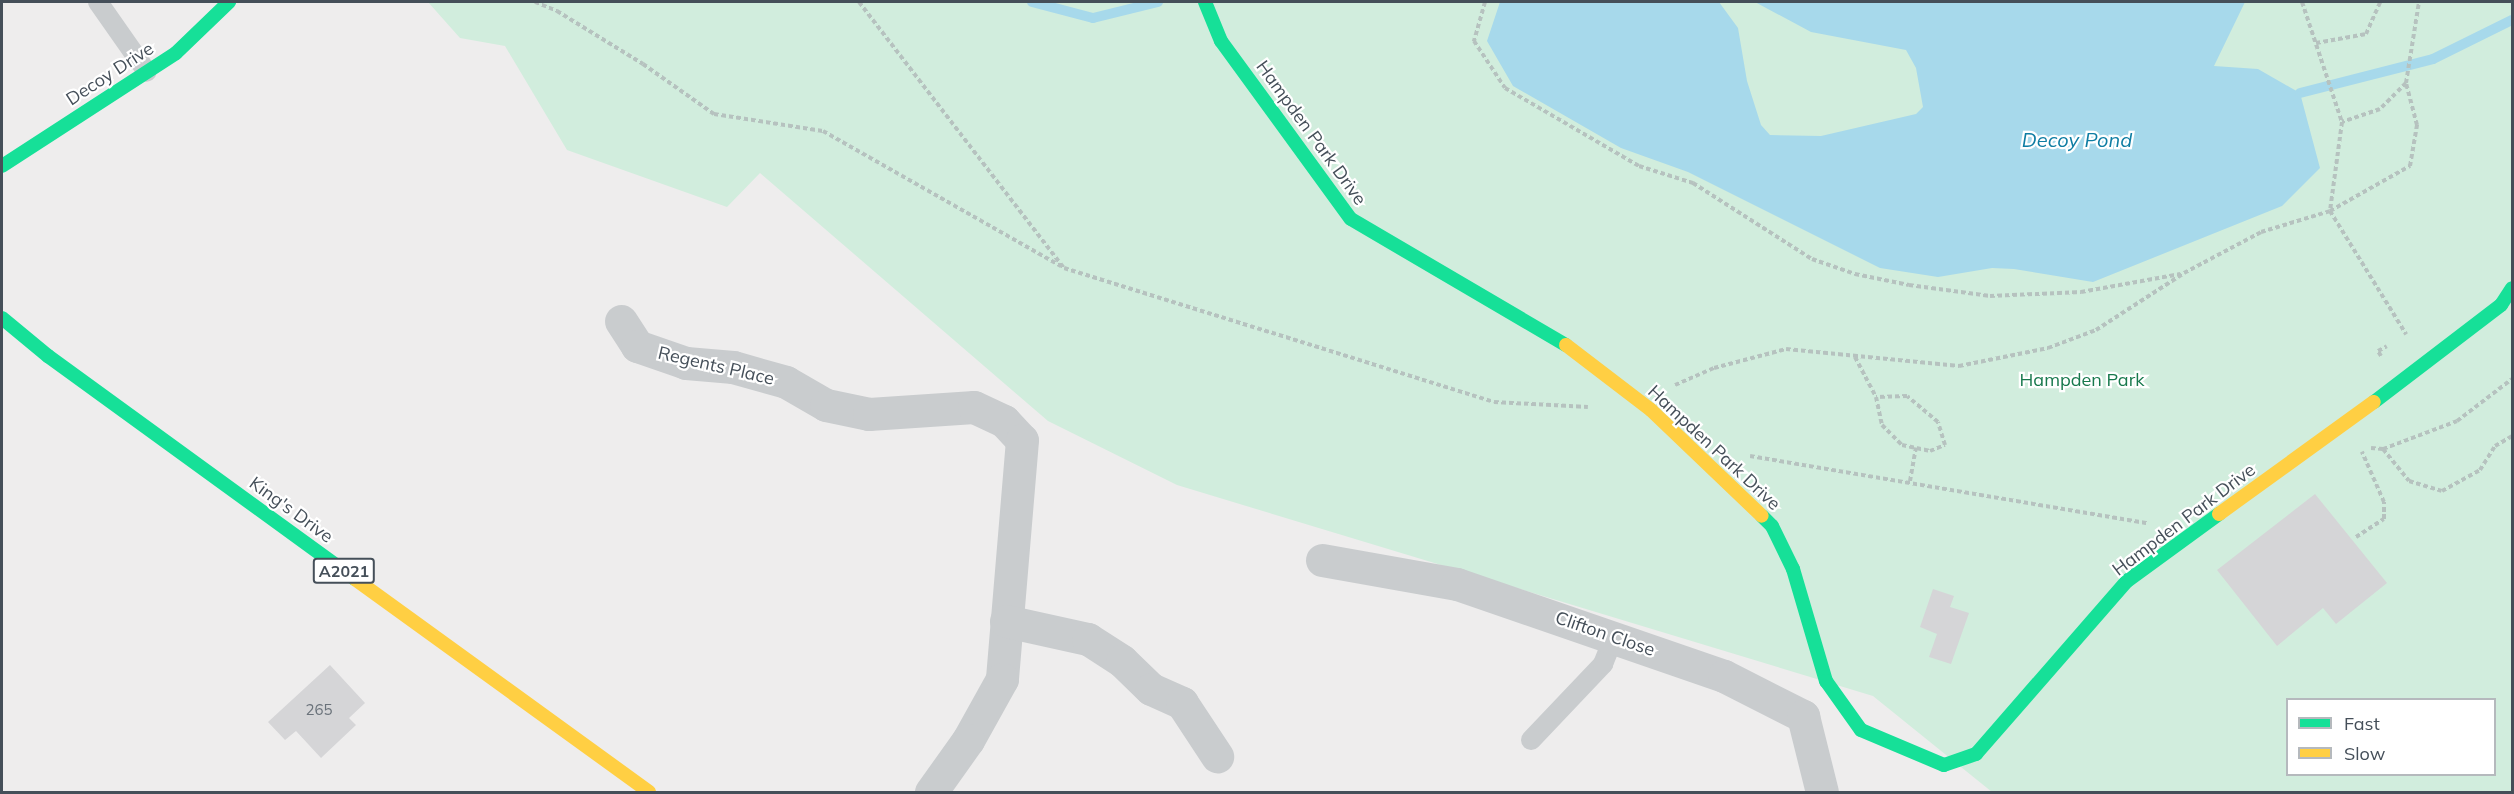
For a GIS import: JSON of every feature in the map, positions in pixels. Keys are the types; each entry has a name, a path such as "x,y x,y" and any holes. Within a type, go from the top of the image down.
{"street":[{"name":"Decoy Drive","path":"2,166 176,53 229,2"},
{"name":"Hampden Park Drive","path":"1205,2 1221,41 1351,219 1549,332 1651,410 1772,526 1793,569 1826,681 1862,730 1944,765 1976,754 2127,581 2426,364 2501,305 2512,288"},
{"name":"King's Drive","path":"2,318 48,356 649,792"},
{"name":"Regents Place","path":"621,321 637,346 686,363 733,367 786,382 826,405 869,414 974,407 1004,421 1022,440 1002,679 968,740 931,792"},
{"name":"Clifton Close","path":"1322,560 1457,584 1724,676 1803,716 1822,792"},
{"path":"1006,621 1088,639 1122,661 1151,689 1182,703 1216,756"}],"lane":[{"path":"98,2 147,72"},
{"path":"1531,740 1603,664 1614,637"}],"path":[{"path":"535,2 557,11 643,64 714,114 823,131 1064,268 1494,402 1595,407"},
{"path":"859,2 1064,268"},
{"path":"1485,2 1474,41 1505,88 1639,166 1693,183 1812,258 1887,281 1990,296 2081,292 2184,273"},
{"path":"2302,2 2342,122 2330,211 2407,334"},
{"path":"2316,43 2366,34 2380,2"},
{"path":"1651,410 1672,387 1714,368 1786,350 1959,366 2049,348 2096,330 2184,273 2261,232 2330,211 2410,166 2417,125 2406,83 2420,2"},
{"path":"2342,122 2380,110 2406,83"},
{"path":"1854,356 1876,397 1882,425 1902,445 1930,451 1945,445 1938,422 1907,396 1876,397"},
{"path":"2512,379 2457,421 2384,449 2409,481 2442,491 2480,470 2495,446 2512,436"},
{"path":"2356,537 2384,519 2384,501 2359,446"},
{"path":"1910,481 1916,448"},
{"path":"1756,454 2196,532"}],"green space":[{"name":"Hampden Park","path":"428,2 2512,2 2512,792 1992,792 1873,696 1177,485 1048,421 760,173 727,207 567,150 505,46 460,38"}],"water":[{"name":"Decoy Pond","path":"1500,2 1719,2 1738,28 1747,81 1761,125 1770,135 1821,136 1916,114 1923,107 1916,68 1906,50 1811,32 1755,2 2245,2 2214,66 2258,69 2300,93 2320,168 2282,206 2093,282 2014,269 1992,268 1938,277 1880,268 1688,172 1621,148 1513,86 1487,41"}],"building":[{"path":"2315,494 2387,583 2336,624 2323,608 2277,646 2217,570"},
{"path":"1933,589 1954,596 1950,607 1969,613 1951,664 1929,657 1937,634 1920,627"},
{"path":"330,665 365,703 349,718 356,725 321,758 296,731 285,740 268,722"}],"waterway":[{"path":"1032,2 1093,18 1158,2"},
{"path":"2300,93 2433,59 2512,20"}],"traffic: fast":[{"path":"2,166 176,53 229,2"},
{"path":"1205,2 1221,41 1351,219 1566,345"},
{"path":"2374,402 2501,305 2512,288"},
{"path":"2,318 48,356 355,579"},
{"path":"1762,516 1772,526 1793,569 1826,681 1861,730 1944,765 1976,754 2127,581 2219,514"}],"traffic: slow":[{"path":"1566,345 1651,410 1762,516"},
{"path":"2219,514 2374,402"},
{"path":"355,579 649,792"}]}
